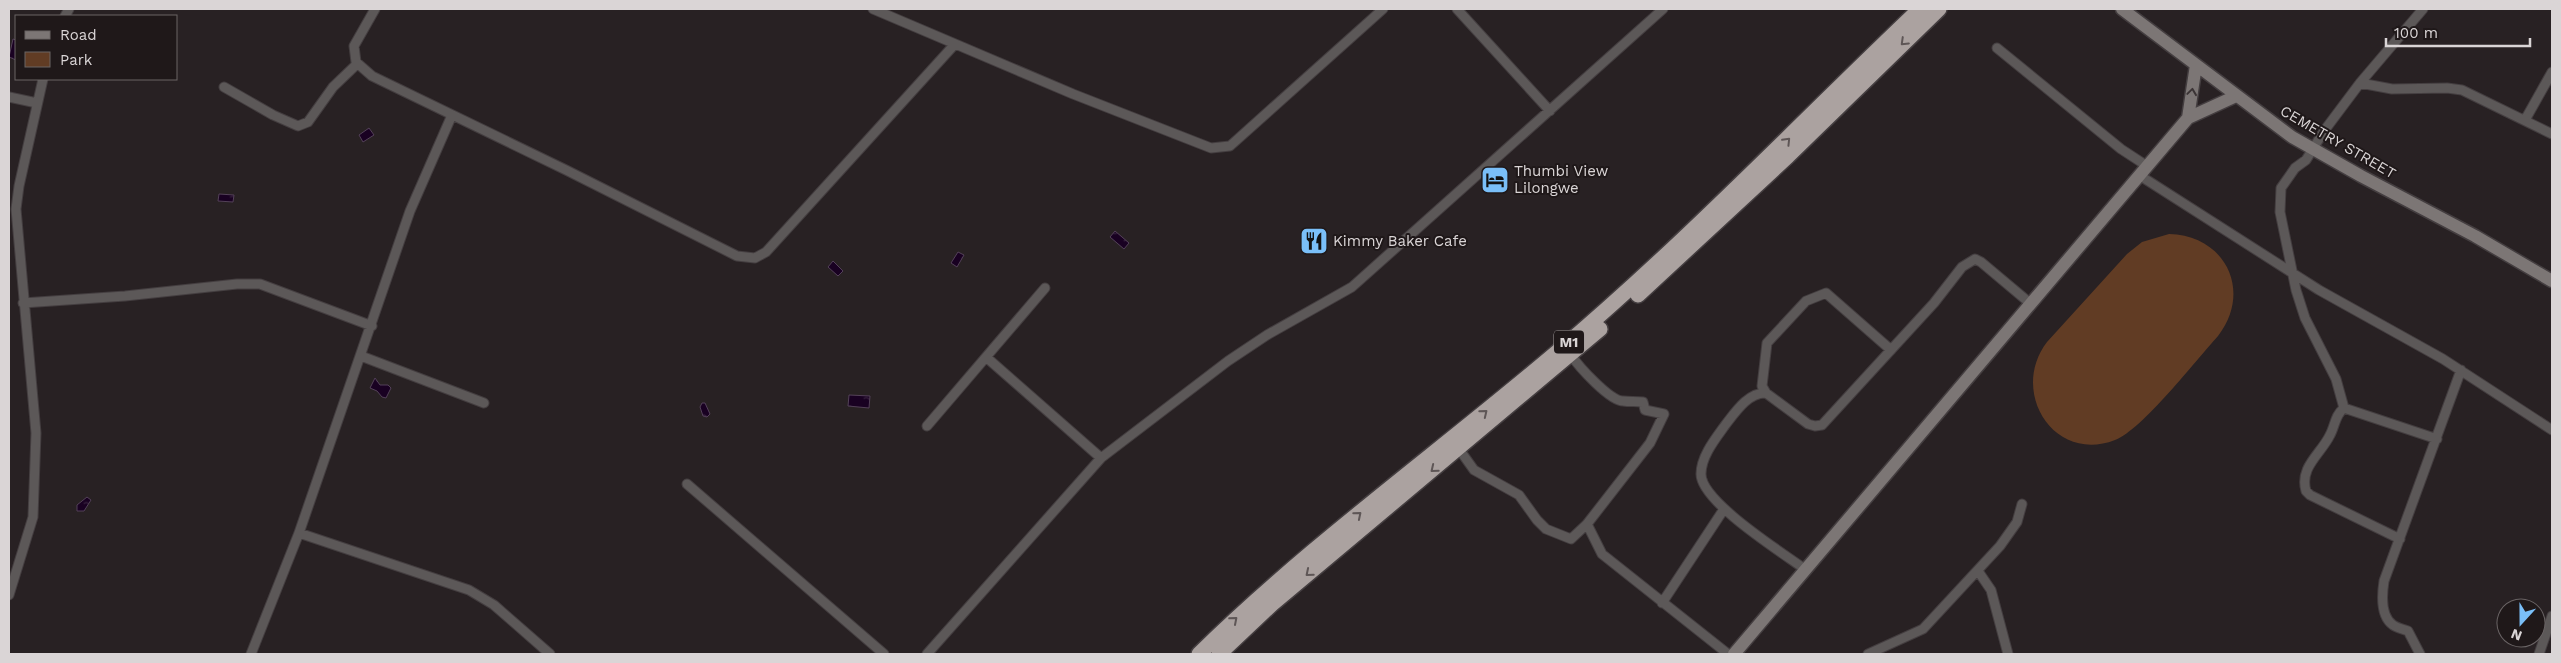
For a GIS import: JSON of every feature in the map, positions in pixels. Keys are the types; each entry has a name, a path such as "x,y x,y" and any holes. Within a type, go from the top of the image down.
{"highway":[{"name":"M1","path":"1199,654 1226,627 1290,571 1615,303 1770,158 1920,9"},
{"name":"M1","path":"1219,654 1272,604 1571,355 1694,244 1939,9"}],"street":[{"path":"375,9 354,46 357,64 372,76 737,256 755,258 766,252 955,44"},
{"path":"873,9 1073,94 1211,148 1230,146 1383,9"},
{"path":"1457,9 1550,111"},
{"path":"927,654 1101,458 1228,361 1352,287 1663,9"},
{"name":"CEMETRY STREET","path":"2122,9 2236,96 2313,150 2475,236 2552,281"},
{"path":"2344,408 2336,379 2305,318 2283,229 2279,196 2281,188 2288,178 2313,150 2324,131 2360,83 2423,9"},
{"path":"1997,48 2143,170 2327,295 2461,370 2552,430"},
{"path":"224,87 273,115 298,126 308,122 334,87 357,64"},
{"path":"2188,118 2196,65"},
{"path":"2525,120 2552,72"},
{"path":"9,595 33,517 36,434 16,209 19,186 43,80"},
{"path":"2360,83 2392,89 2462,90 2552,134"},
{"path":"1734,654 2188,118 2236,96"},
{"path":"9,97 37,103"},
{"path":"251,654 299,532 372,326 413,203 452,115"},
{"path":"1891,350 1826,293 1806,301 1766,343 1762,386 1766,393 1808,424 1822,425 1934,304 1962,267 1975,259 2031,304"},
{"path":"23,303 260,284 372,326"},
{"path":"927,426 1045,288"},
{"path":"1460,449 1474,470 1519,495 1546,529 1570,539 1587,524 1650,443 1664,414 1650,413 1645,410 1643,402 1631,400 1622,402 1604,392 1571,355"},
{"path":"361,356 484,403"},
{"path":"986,357 1101,458"},
{"path":"2420,654 2408,631 2392,624 2388,620 2383,603 2384,581 2461,370"},
{"path":"1766,393 1758,392 1750,396 1728,421 1702,463 1700,476 1703,486 1724,509 1806,570"},
{"path":"2344,408 2437,440"},
{"path":"2344,408 2337,415 2329,438 2307,469 2306,491 2310,496 2400,539"},
{"path":"686,484 884,654"},
{"path":"1868,654 1923,629 2000,546 2016,522 2022,504"},
{"path":"1662,603 1724,509"},
{"path":"1587,524 1602,554 1728,654"},
{"path":"299,532 476,593 494,604 550,654"},
{"path":"1978,571 1991,590 2008,654"},
{"path":"2539,654 2552,616"}],"green space":[{"path":"2169,234 2189,237 2205,244 2218,255 2228,268 2233,284 2233,301 2228,319 2218,336 2154,409 2126,434 2115,440 2093,445 2073,442 2057,433 2044,419 2036,401 2033,382 2037,362 2047,342 2127,254 2142,242"}],"water":[{"path":"13,39 15,40 15,60 9,57"},
{"path":"369,128 374,135 363,142 359,135"},
{"path":"219,194 234,195 233,202 218,201"},
{"path":"1115,231 1129,243 1124,249 1110,237"},
{"path":"958,252 964,255 957,267 951,263"},
{"path":"833,261 843,271 838,276 828,267"},
{"path":"375,378 380,385 388,385 391,388 386,398 370,388"},
{"path":"849,395 870,396 869,408 848,406"},
{"path":"702,403 705,403 710,414 707,417 703,416 700,407"},
{"path":"87,497 91,500 84,511 77,511 77,505"}],"place":[{"name":"Thumbi View Lilongwe","path":"1495,180"},
{"name":"Kimmy Baker Cafe","path":"1314,241"}]}
